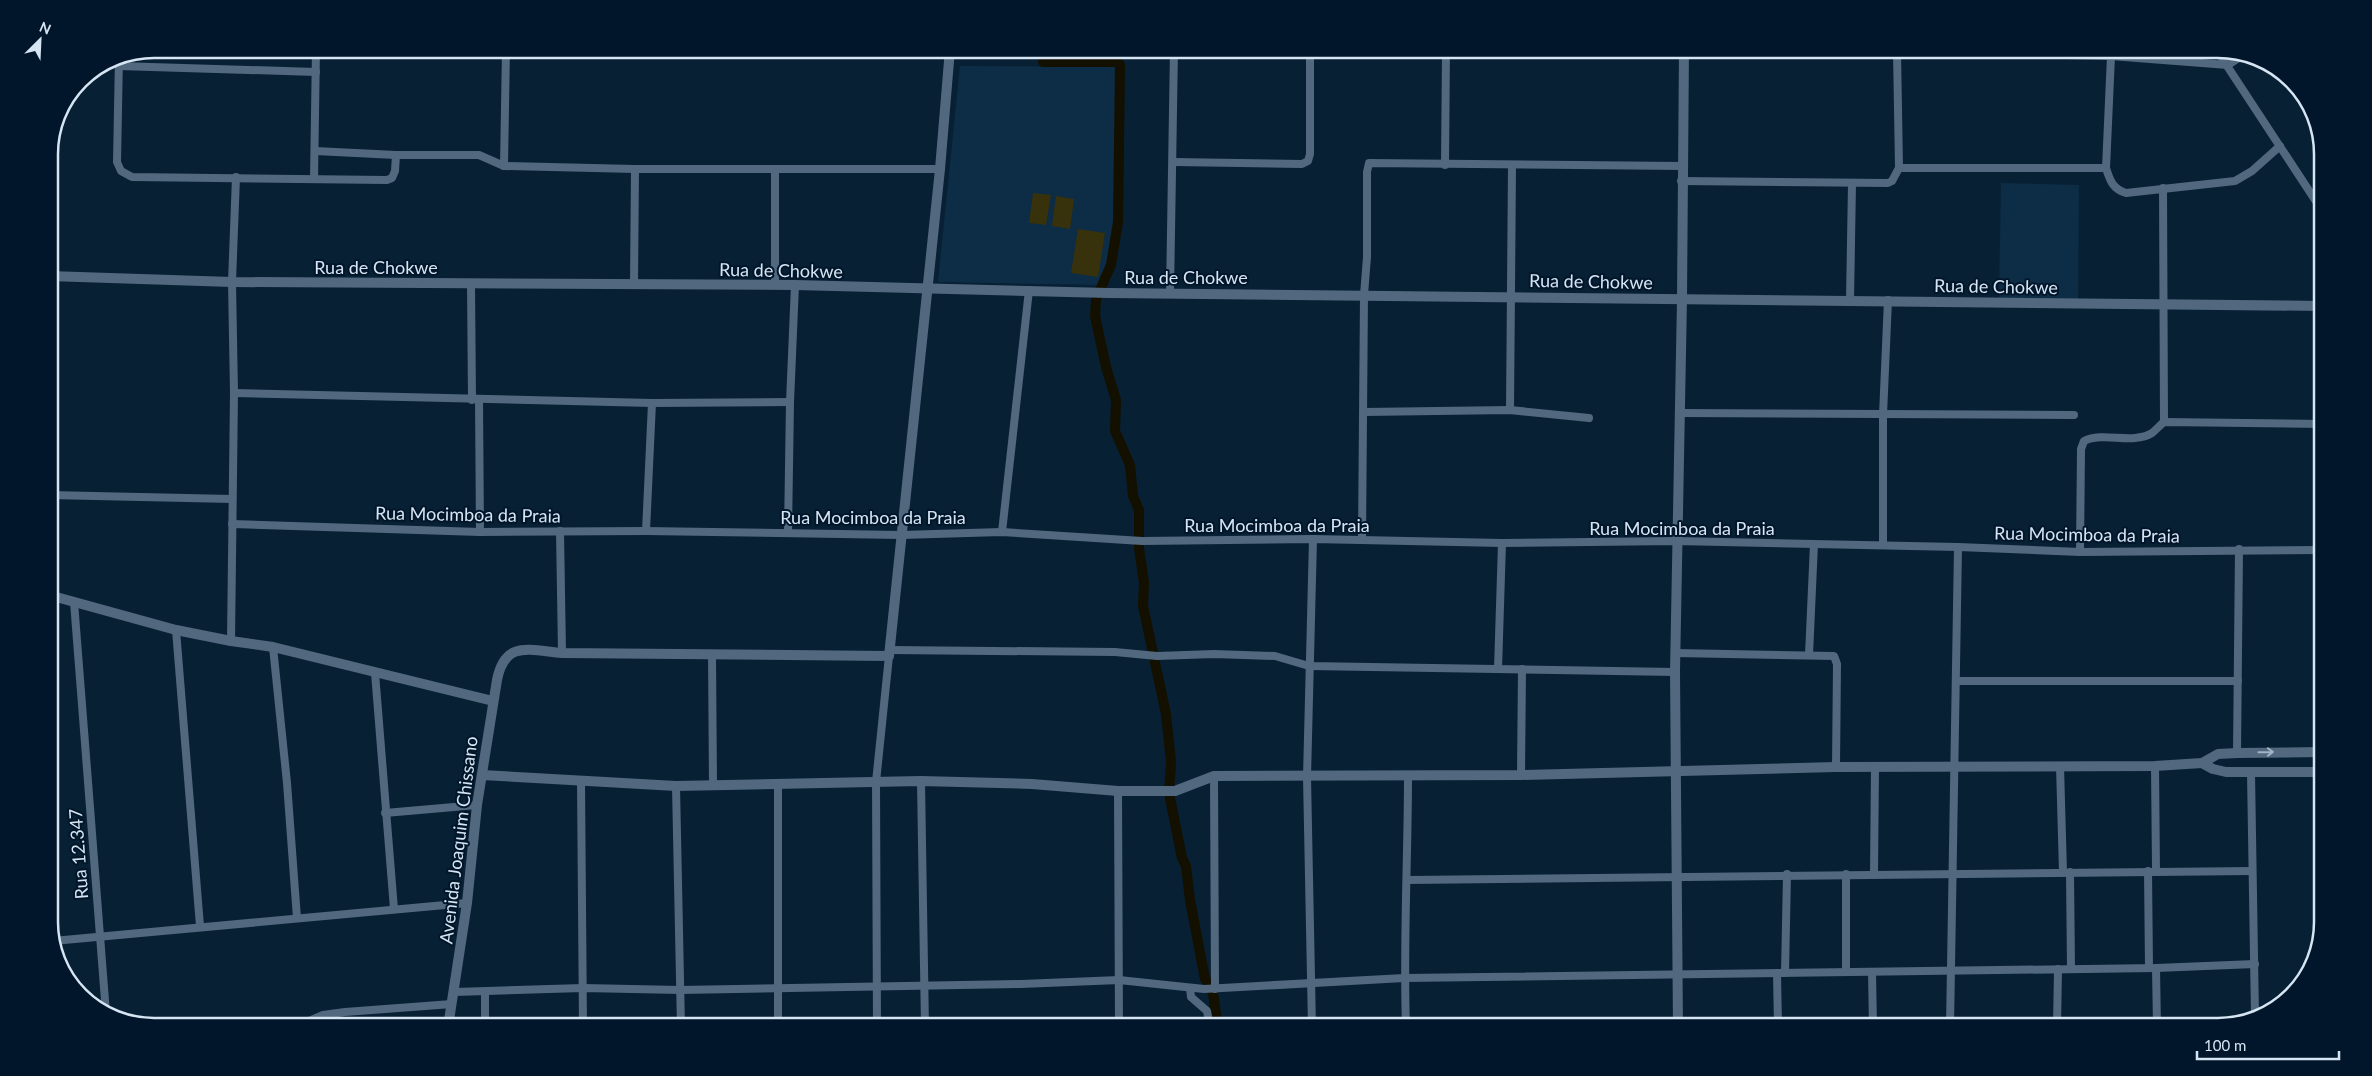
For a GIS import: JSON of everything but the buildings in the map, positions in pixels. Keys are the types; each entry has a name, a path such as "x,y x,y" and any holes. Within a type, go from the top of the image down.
{"street":[{"path":"314,179 316,58"},
{"path":"504,166 506,58"},
{"path":"877,1018 876,782 940,169 949,58"},
{"path":"1170,293 1174,162 1174,58"},
{"path":"1174,162 1302,164 1308,161 1310,154 1310,58"},
{"path":"1445,165 1446,58"},
{"path":"1678,1018 1674,771 1684,58"},
{"path":"1681,181 1852,184 1888,183 1892,181 1899,168 1897,58"},
{"path":"2111,58 2106,168 2110,182 2117,190 2126,193 2235,181 2252,171 2280,146"},
{"path":"2140,58 2228,65 2237,59"},
{"path":"2223,58 2314,198"},
{"path":"316,72 119,66 117,162 121,172 132,177 387,180 392,178 395,172 396,155"},
{"path":"315,151 396,155 479,155 504,166 940,169"},
{"path":"1362,540 1364,295 1367,257 1366,182 1370,163 1512,166 1682,166"},
{"path":"1510,410 1512,166"},
{"path":"634,284 635,168"},
{"path":"1899,168 2106,168"},
{"path":"775,169 775,285"},
{"path":"231,642 234,393 232,282 236,177"},
{"path":"1850,300 1852,184"},
{"path":"2163,188 2164,422"},
{"name":"Rua de Chokwe","path":"58,276 232,282 795,285 926,290 1029,290 1109,293 2314,306"},
{"path":"471,284 480,532"},
{"path":"788,532 790,402 795,285"},
{"path":"1002,532 1029,290"},
{"path":"1883,545 1883,414 1888,300"},
{"path":"234,393 652,403 790,402"},
{"path":"646,531 652,403"},
{"path":"1364,412 1510,410 1589,418"},
{"path":"1679,413 2074,415"},
{"path":"2080,552 2082,449 2084,441 2092,437 2136,437 2151,434 2164,422 2314,424"},
{"path":"58,495 232,499"},
{"name":"Rua Mocimboa da Praia","path":"232,524 480,532 788,532 901,535 1002,532 1139,541 1314,539 1502,543 1676,541 1958,547 2080,552 2239,549 2314,550"},
{"path":"560,531 562,653 1116,652 1147,656 1214,654 1275,656 1308,666 1675,672"},
{"path":"1312,1018 1307,777 1308,666 1314,539"},
{"path":"1498,669 1502,543"},
{"path":"1809,655 1814,544"},
{"path":"1950,1018 1951,872 1958,547"},
{"path":"2237,753 2239,549"},
{"path":"58,598 176,630 231,642 273,647 493,701"},
{"name":"Rua 12.347","path":"74,602 105,1006"},
{"path":"176,630 200,926"},
{"path":"273,647 287,783 297,918"},
{"name":"Avenida Joaquim Chissano","path":"450,1018 467,903 477,806 500,665 504,658 516,650 562,653"},
{"path":"1676,653 1830,655 1836,659 1836,767"},
{"path":"712,654 713,785"},
{"path":"1521,775 1522,669"},
{"path":"375,673 394,909"},
{"path":"1956,681 2238,680"},
{"path":"482,775 676,786 921,781 1032,784 1118,791 1174,791 1214,776 1521,775 1836,767 2156,766 2202,763 2218,754 2314,752"},
{"path":"2202,763 2213,769 2226,772 2314,772"},
{"path":"2060,766 2071,969"},
{"path":"2156,766 2152,871 2153,968 2156,1018"},
{"path":"1874,873 1875,767"},
{"path":"2251,773 2255,1011"},
{"path":"1214,776 1215,989"},
{"path":"1406,1018 1404,978 1408,880 1408,776"},
{"path":"581,781 583,1018"},
{"path":"921,781 925,1018"},
{"path":"778,783 778,1018"},
{"path":"676,786 680,1018"},
{"path":"1118,791 1119,1018"},
{"path":"385,813 477,806"},
{"path":"1408,880 1951,872 2252,871"},
{"path":"1778,1018 1787,874"},
{"path":"1846,874 1846,972"},
{"path":"59,941 100,938 200,926 467,903"},
{"path":"455,992 583,988 680,990 924,984 1021,984 1119,980 1215,989 1404,978 2153,968 2255,964"},
{"path":"2057,1018 2058,969"},
{"path":"1872,972 1873,1018"},
{"path":"1190,988 1191,997 1207,1011 1208,1018"},
{"path":"485,992 485,1018"},
{"path":"316,1018 323,1015 345,1012 452,1004"}],"shaded area":[{"path":"960,66 1119,67 1118,206 1110,260 1099,285 938,282"},
{"path":"2001,183 2079,185 2078,301 1999,298"},
{"path":"1033,193 1051,195 1046,225 1029,223"},
{"path":"1056,196 1074,199 1070,229 1052,226"},
{"path":"1078,229 1105,233 1098,277 1071,273"}],"waterway":[{"path":"1043,62 1118,62 1120,65 1118,222 1111,265 1096,299 1095,316 1106,367 1116,400 1115,431 1130,465 1133,496 1139,510 1139,548 1144,583 1143,606 1166,714 1171,762 1169,793 1182,858 1186,866 1190,900 1205,979 1212,987 1217,1018"}]}
